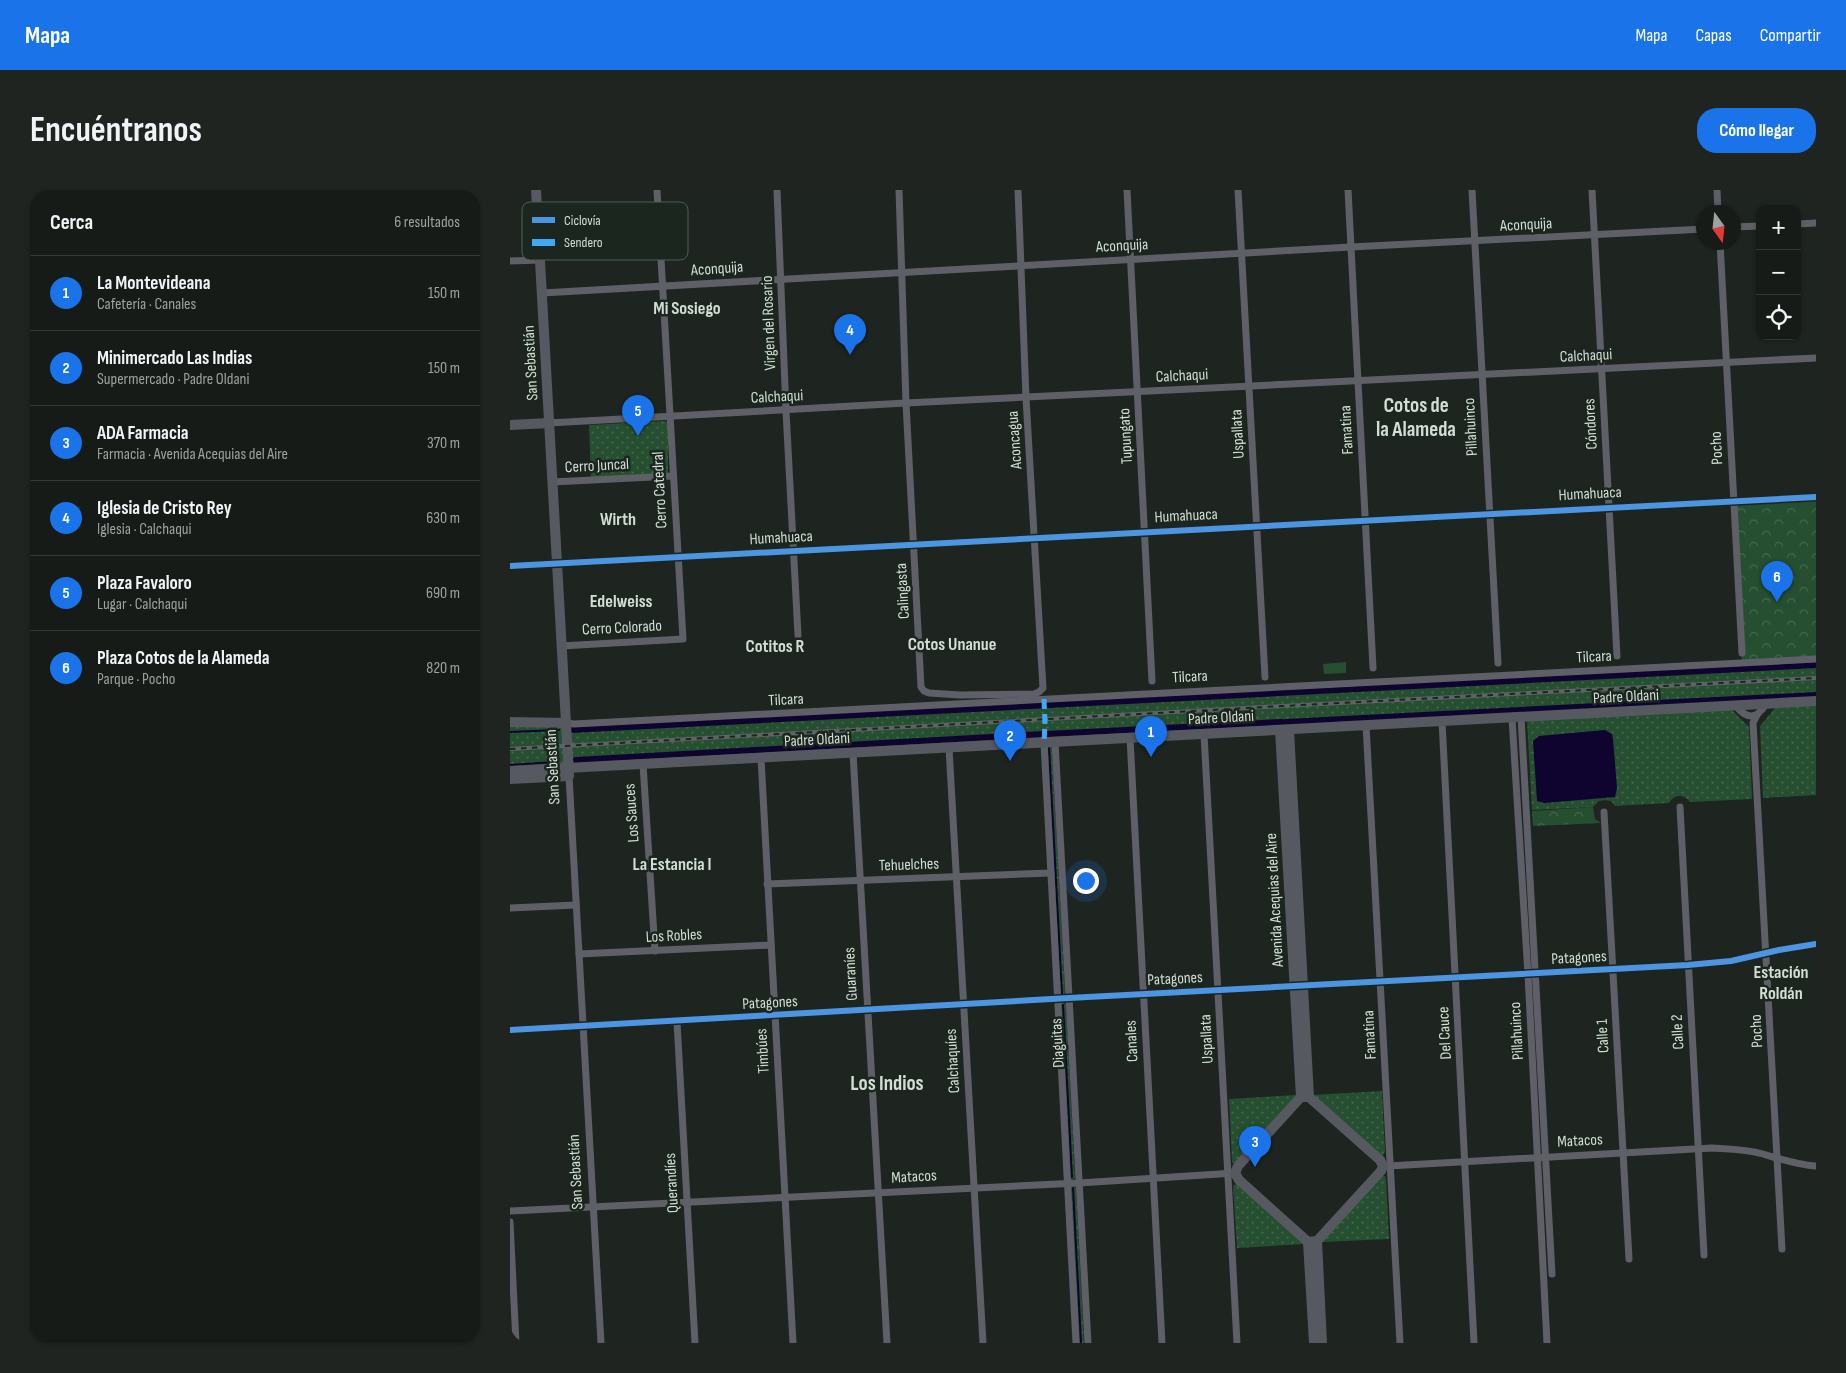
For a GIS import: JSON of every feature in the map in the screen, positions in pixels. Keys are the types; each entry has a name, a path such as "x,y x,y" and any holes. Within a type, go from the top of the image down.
{"main road":[{"name":"San Sebastián","path":"540,260 568,772"},
{"path":"510,425 549,423"},
{"name":"Padre Oldani","path":"568,772 643,764 1816,701"},
{"path":"510,722 566,723"},
{"name":"Avenida Acequias del Aire","path":"1285,730 1305,1097"},
{"path":"510,771 568,772"},
{"path":"510,779 568,772"},
{"path":"1314,1343 1312,1241 1387,1166 1305,1097 1232,1174 1312,1241 1322,1343"}],"street":[{"name":"Virgen del Rosario","path":"778,190 786,411 798,635"},
{"name":"Calingasta","path":"899,190 906,403 921,687"},
{"name":"Aconcagua","path":"921,687 929,693 960,695 1034,694 1043,688 1026,398 1018,190"},
{"name":"Tupungato","path":"1127,190 1152,681"},
{"name":"Uspallata","path":"1238,190 1265,677"},
{"name":"Famatina","path":"1348,190 1373,668"},
{"name":"Pillahuinco","path":"1472,190 1498,663"},
{"name":"Cóndores","path":"1592,190 1618,656"},
{"path":"1717,190 1718,205"},
{"path":"1801,224 1816,223"},
{"path":"1741,227 1756,226"},
{"name":"Aconquija","path":"542,293 1130,259 1696,229"},
{"name":"Pocho","path":"1720,250 1742,653"},
{"path":"510,260 540,260"},
{"name":"Cerro Catedral","path":"661,260 683,639"},
{"name":"Calchaqui","path":"549,423 906,403 1816,358"},
{"name":"Cerro Juncal","path":"552,482 673,476"},
{"name":"Humahuaca","path":"510,566 1816,497"},
{"name":"Cerro Colorado","path":"562,646 683,639"},
{"name":"Tilcara","path":"566,723 903,708 1282,686 1816,659"},
{"name":"Pocho","path":"1766,704 1761,712 1756,715 1753,723 1782,1249"},
{"path":"1736,706 1753,723"},
{"path":"1747,716 1756,715"},
{"name":"Pillahuinco","path":"1517,717 1552,1274"},
{"name":"Del Cauce","path":"1442,721 1474,1343"},
{"name":"Famatina","path":"1366,726 1380,982 1387,1166 1400,1343"},
{"name":"Uspallata","path":"1204,734 1218,990 1232,1174 1237,1343"},
{"name":"Canales","path":"1130,738 1162,1343"},
{"name":"Diaguitas","path":"1049,742 1051,873 1076,1343"},
{"name":"Diaguitas","path":"1049,742 1069,998 1088,1343"},
{"name":"Calchaquíes","path":"949,748 983,1343"},
{"name":"Guaraníes","path":"853,753 887,1343"},
{"name":"Timbúes","path":"760,758 793,1343"},
{"name":"Los Sauces","path":"643,764 655,951"},
{"name":"San Sebastián","path":"568,772 601,1343"},
{"name":"Calle 2","path":"1680,807 1704,1255"},
{"name":"Calle 1","path":"1604,812 1629,1259"},
{"name":"Tehuelches","path":"768,884 1051,873"},
{"path":"510,908 576,904"},
{"name":"Patagones","path":"510,1030 677,1022 1069,998 1688,966 1731,961 1816,944"},
{"name":"Los Robles","path":"579,954 771,945"},
{"name":"Pillahuinco","path":"1532,974 1536,1158 1547,1343"},
{"name":"Querandíes","path":"677,1022 696,1343"},
{"name":"Matacos","path":"1387,1166 1698,1149 1738,1149 1816,1166"},
{"name":"Matacos","path":"510,1211 1232,1174"},
{"path":"510,1222 516,1343"}],"green space":[{"path":"665,421 668,423 668,473 591,478 589,425"},
{"path":"1816,497 1816,659 1742,663 1733,500"},
{"path":"1816,659 1816,701 510,771 510,722 554,722"},
{"path":"1346,662 1346,673 1324,674 1323,664"},
{"path":"1816,705 1816,795 1763,798 1760,726 1776,707"},
{"path":"1731,709 1749,727 1752,799 1690,802 1688,799 1679,796 1669,803 1615,806 1611,801 1605,800 1599,801 1593,807 1532,810 1527,720"},
{"path":"1050,746 1052,749 1065,993 1063,996 1060,995 1046,748"},
{"path":"1593,807 1595,819 1601,823 1533,826 1532,811"},
{"path":"1063,1002 1066,1005 1075,1178 1071,1180 1061,1003"},
{"path":"1382,1091 1385,1152 1383,1155 1379,1155 1312,1095"},
{"path":"1297,1095 1235,1164 1232,1162 1229,1099"},
{"path":"1381,1176 1385,1176 1386,1179 1389,1239 1322,1242"},
{"path":"1236,1184 1305,1244 1237,1248 1233,1186"},
{"path":"1071,1186 1076,1189 1084,1343 1078,1343"}],"shaded area":[{"path":"1605,730 1612,734 1613,739 1617,788 1615,797 1544,803 1537,801 1533,741 1539,736"}],"waterway":[{"path":"570,730 1816,665"},
{"path":"1286,722 1816,695"},
{"path":"1047,734 1282,722"},
{"path":"510,732 559,730"},
{"path":"576,760 1043,734"},
{"path":"1049,748 1062,994"},
{"path":"510,765 555,762"},
{"path":"1063,1005 1072,1177"},
{"path":"1073,1188 1081,1343"}],"railway":[{"path":"510,749 1816,678"}],"marked path":[{"path":"1044,699 1044,743"}],"cycle path":[{"path":"510,566 1816,497"},
{"path":"510,1030 1688,965 1731,961 1816,944"}],"place":[{"name":"Iglesia de Cristo Rey","path":"850,355"},
{"name":"Plaza Favaloro","path":"638,436"},
{"name":"Plaza Cotos de la Alameda","path":"1777,602"},
{"name":"La Montevideana","path":"1151,757"},
{"name":"Minimercado Las Indias","path":"1010,761"},
{"name":"ADA Farmacia","path":"1255,1167"}],"district":[{"name":"Mi Sosiego","path":"687,308"},
{"name":"Cotos de la Alameda","path":"1416,417"},
{"name":"Wirth","path":"618,519"},
{"name":"Edelweiss","path":"621,601"},
{"name":"Cotos Unanue","path":"952,644"},
{"name":"Cotitos R","path":"775,646"},
{"name":"La Estancia I","path":"672,864"},
{"name":"Estación Roldán","path":"1781,982"},
{"name":"Los Indios","path":"887,1083"}]}
